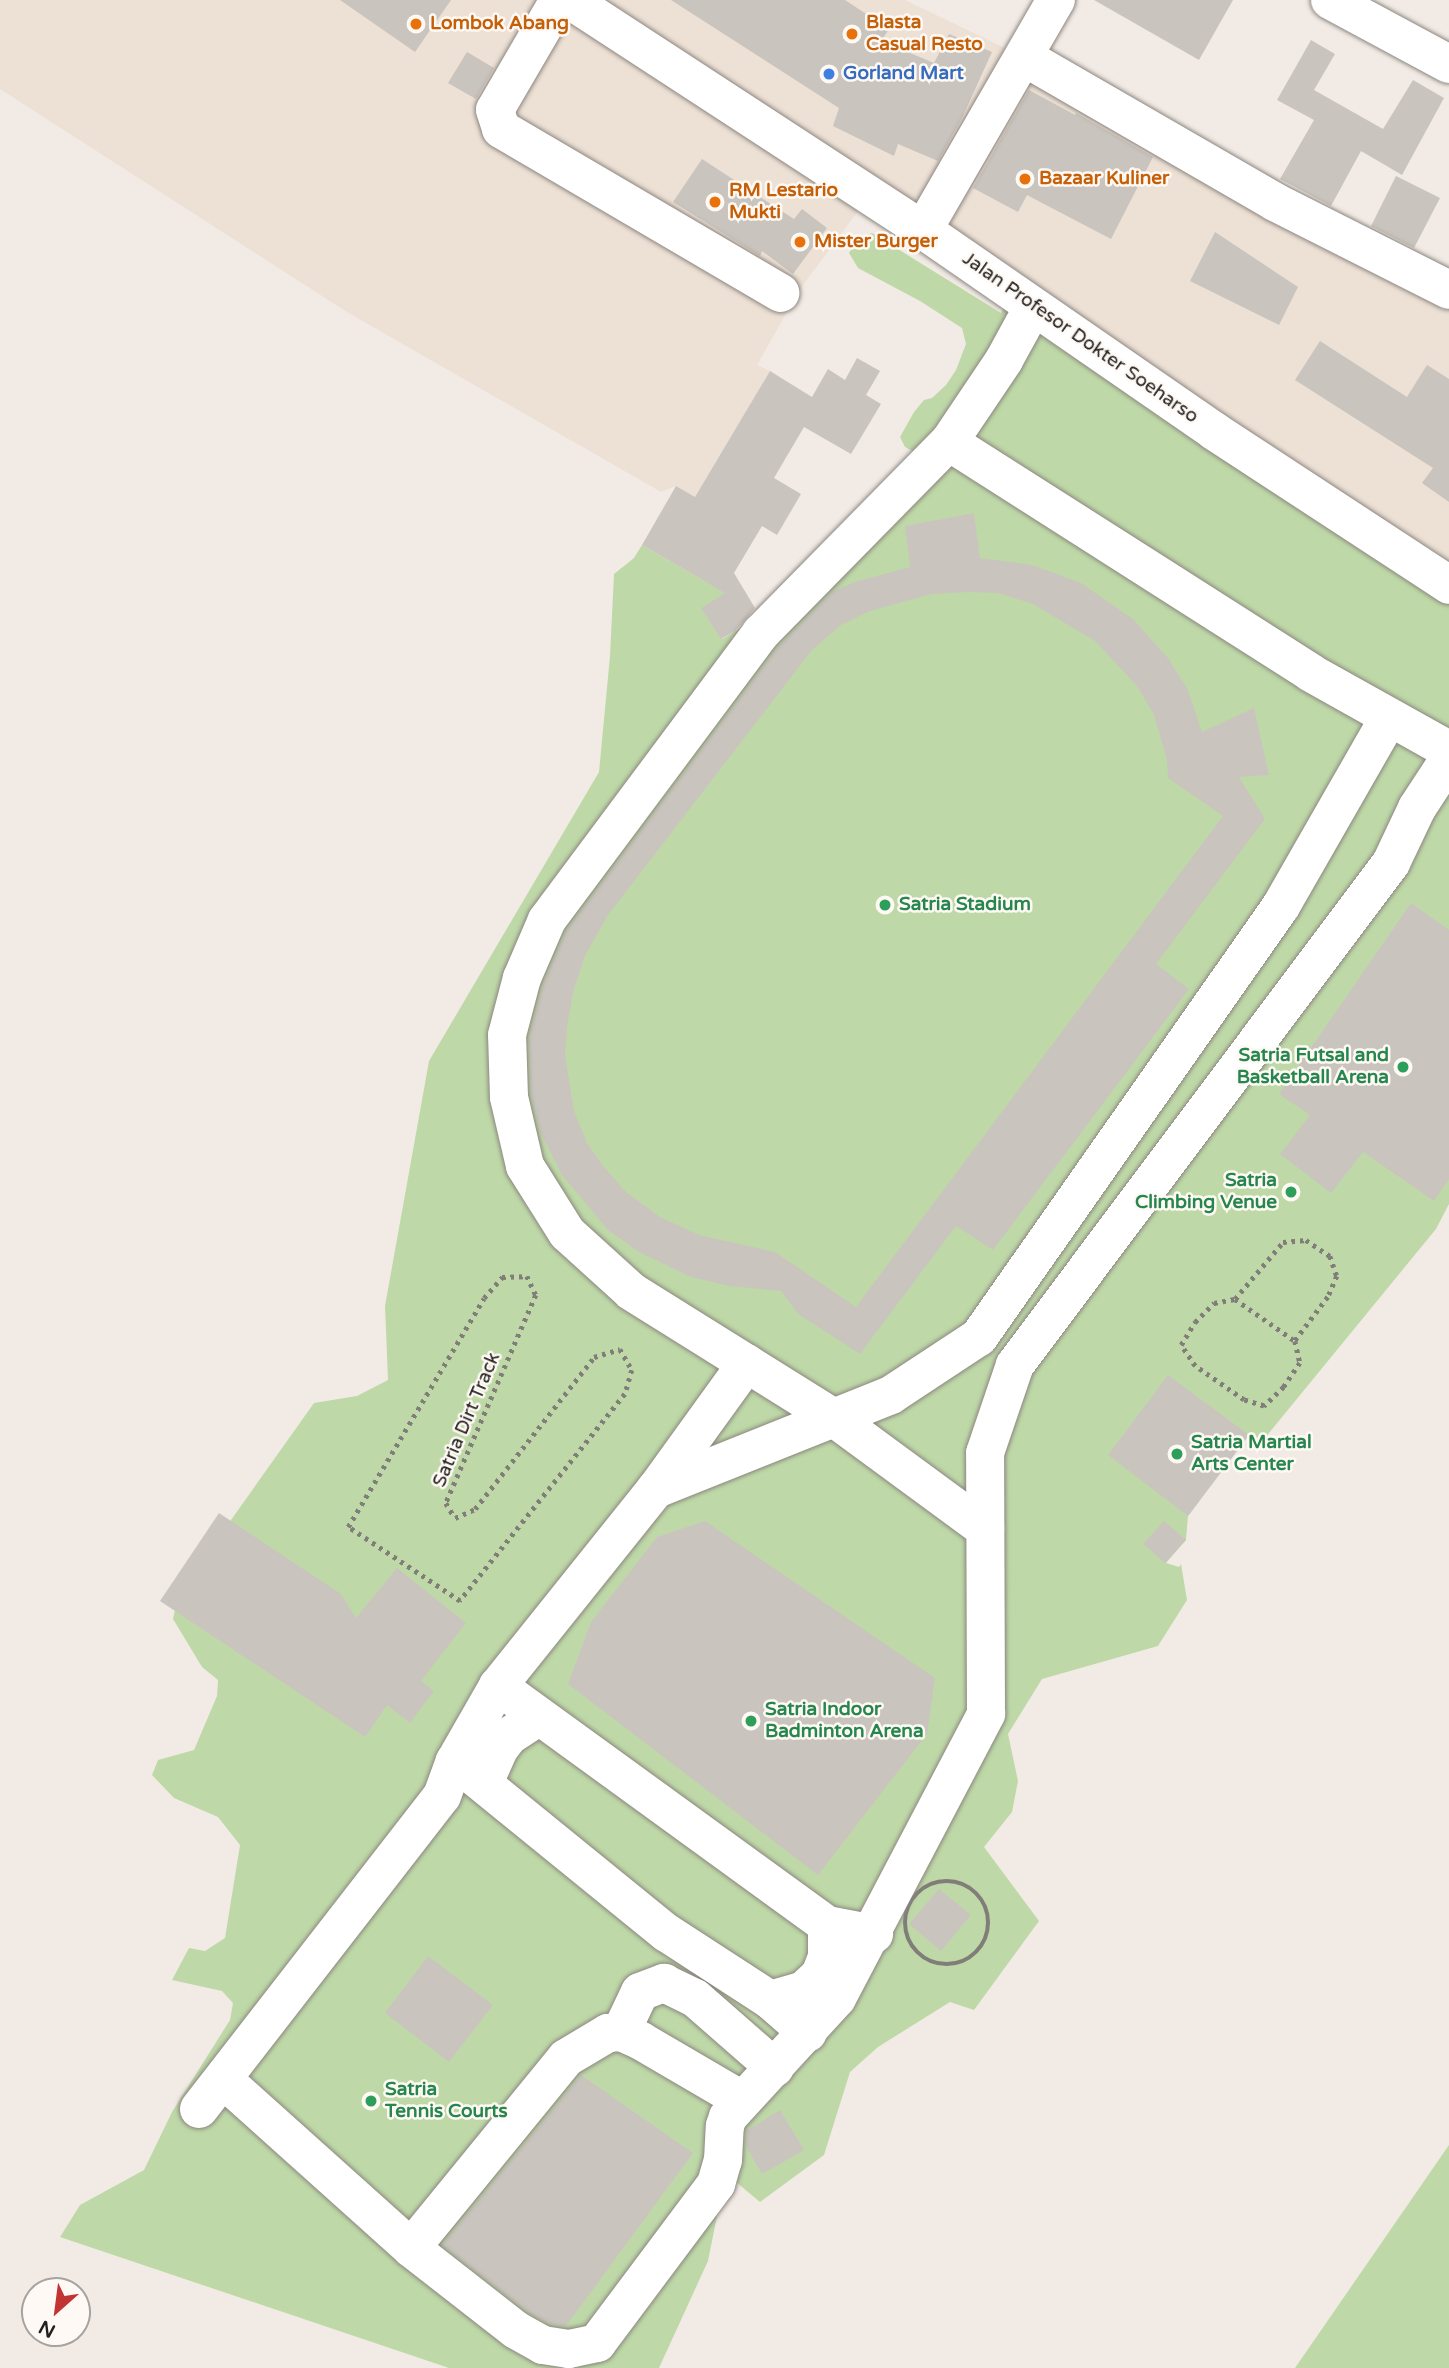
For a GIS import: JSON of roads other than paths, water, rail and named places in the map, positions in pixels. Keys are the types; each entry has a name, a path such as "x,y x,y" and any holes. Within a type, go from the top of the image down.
{"street":[{"path":"559,0 495,110 501,129 780,293"},
{"name":"Jalan Profesor Dokter Soeharso","path":"570,0 923,230 1033,307 1449,585"},
{"path":"923,230 1056,0"},
{"path":"1330,0 1449,64"},
{"path":"1024,57 1275,202 1449,290"},
{"path":"985,1529 834,1418 631,1291 567,1233 525,1166 509,1097 507,1035 522,978 547,920 761,633 948,442 1004,360 1033,307"},
{"path":"948,442 1311,673 1388,719 1449,750"},
{"path":"656,1489 891,1395 979,1337 1281,906 1388,719"},
{"path":"224,2080 411,2248 516,2330 544,2345 569,2349 597,2343 716,2184 723,2160 725,2126 742,2100 808,2034 837,1998 874,1934 986,1714 985,1453 1015,1365 1391,863 1417,808 1449,759"},
{"path":"979,1337 1015,1365"},
{"path":"469,1772 498,1686 656,1489 747,1363"},
{"path":"498,1686 827,1925 874,1934"},
{"path":"199,2109 442,1796 499,1749 509,1736 538,1717"},
{"path":"469,1772 667,1933 770,2000 808,2034"},
{"path":"770,2000 804,1990 820,1975 827,1957 827,1925"},
{"path":"621,2032 640,1992 663,1983 695,1998 775,2068"},
{"path":"411,2248 566,2058 608,2034 621,2032 667,2054 742,2100"}],"place":[{"name":"Lombok Abang","path":"416,24"},
{"name":"Blasta Casual Resto","path":"852,34"},
{"name":"Gorland Mart","path":"829,74"},
{"name":"Bazaar Kuliner","path":"1025,179"},
{"name":"RM Lestario Mukti","path":"715,202"},
{"name":"Mister Burger","path":"800,242"},
{"name":"Satria Stadium","path":"885,905"},
{"name":"Satria Futsal and Basketball Arena","path":"1403,1067"},
{"name":"Satria Climbing Venue","path":"1291,1192"},
{"name":"Satria Martial Arts Center","path":"1177,1454"},
{"name":"Satria Indoor Badminton Arena","path":"751,1721"},
{"name":"Satria Tennis Courts","path":"371,2101"}]}
